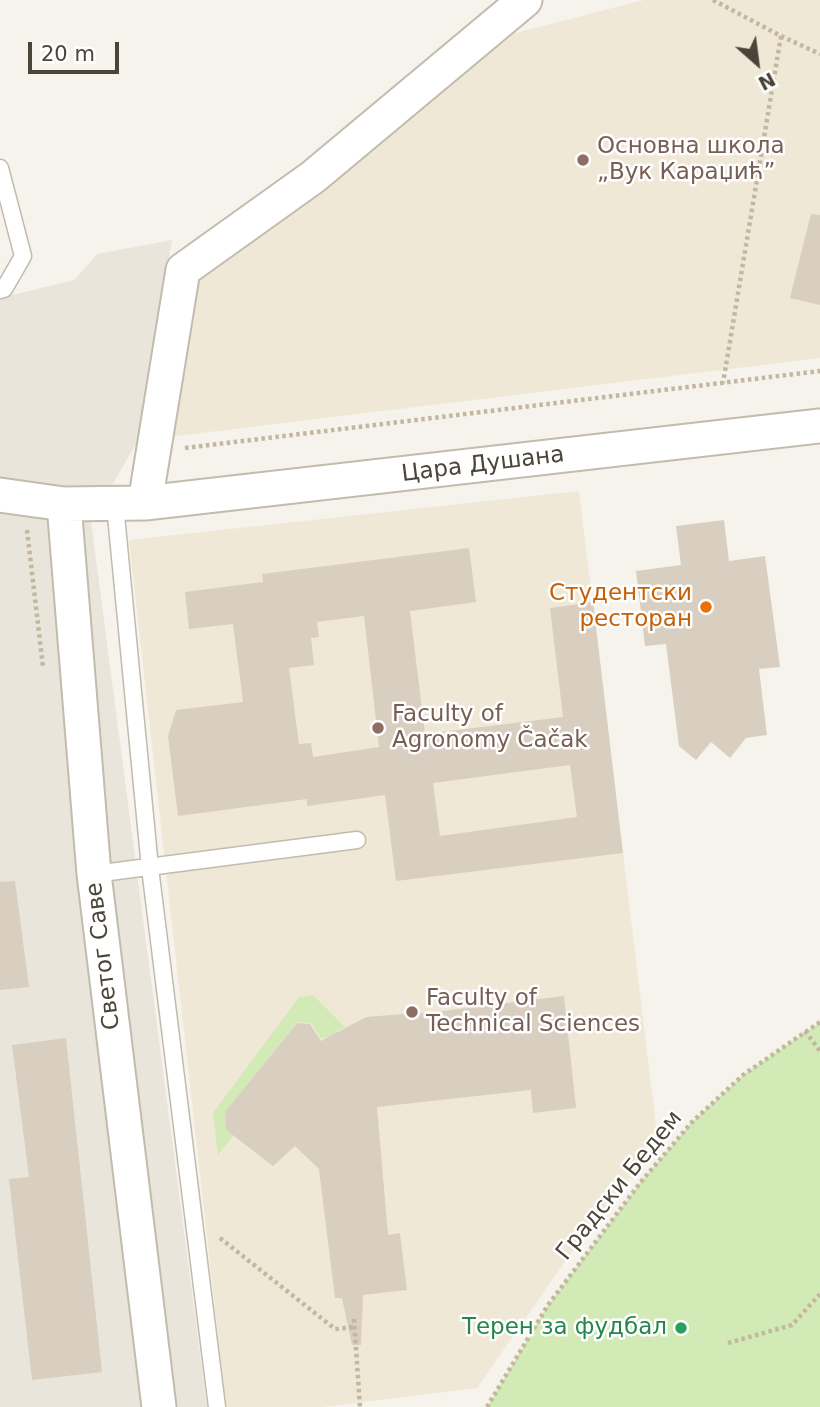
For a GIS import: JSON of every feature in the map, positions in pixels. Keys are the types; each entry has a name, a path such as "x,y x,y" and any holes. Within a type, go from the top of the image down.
{"street":[{"path":"130,504 153,452 183,270 313,177 525,0"},
{"name":"Цара Душана","path":"0,495 64,504 130,504 820,426"},
{"name":"Светог Саве","path":"64,504 94,874 159,1407"}],"lane":[{"path":"0,168 23,256 4,289 0,290"},
{"path":"130,504 150,867 217,1407"},
{"path":"94,874 357,840"}],"path":[{"path":"713,0 820,54"},
{"path":"723,384 781,36"},
{"path":"153,452 820,372"},
{"name":"Градски Бедем","path":"487,1407 548,1305 649,1172 692,1122 743,1075 820,1023"},
{"path":"805,1031 820,1051"},
{"path":"219,1237 335,1329 355,1327"},
{"path":"728,1343 792,1325 820,1294"},
{"path":"354,1319 360,1407"}],"shaded area":[{"name":"Основна школа „Вук Караџић”","path":"644,0 820,0 820,358 168,437 191,284 500,37"},
{"path":"172,240 140,437 91,521 207,1407 0,1407 0,298 74,280 97,254"},
{"path":"579,491 658,1142 578,1243 477,1388 323,1407 226,1407 129,540"}],"green space":[{"path":"313,995 345,1027 337,1031 337,1037 321,1038 311,1023 297,1022 225,1112 226,1130 233,1136 218,1155 213,1113 299,997"},
{"path":"820,1022 820,1407 487,1407 548,1305 640,1183 692,1122 743,1075"}],"building":[{"name":"Основна школа „Вук Караџић”","path":"811,214 820,215 820,305 790,298"},
{"name":"Студентски ресторан","path":"724,520 729,561 765,556 780,667 759,669 767,735 746,738 730,758 711,742 696,760 679,746 666,644 645,646 636,571 681,565 676,526"},
{"path":"469,548 476,602 410,611 425,734 563,717 550,608 593,602 623,853 396,881 385,795 307,806 307,799 178,816 168,736 176,710 243,702 233,624 189,629 185,592 263,582 262,574","holes":["364,616 379,747 313,757 311,743 299,744 289,668 314,665 311,638 319,637 317,622","570,765 577,817 440,836 433,783"]},
{"path":"15,881 29,987 0,990 0,882"},
{"path":"564,996 576,1108 533,1113 531,1090 377,1107 388,1235 400,1233 407,1290 363,1295 361,1345 352,1345 342,1298 335,1298 319,1169 295,1146 273,1166 226,1130 225,1112 297,1023 310,1024 321,1041 366,1017 443,1011"},
{"path":"66,1038 102,1372 32,1380 9,1179 29,1177 12,1045"}],"place":[{"name":"Основна школа „Вук Караџић”","path":"583,160"},
{"name":"Студентски ресторан","path":"706,607"},
{"name":"Faculty of Agronomy Čačak","path":"378,728"},
{"name":"Faculty of Technical Sciences","path":"412,1012"},
{"name":"Терен за фудбал","path":"681,1328"}]}
